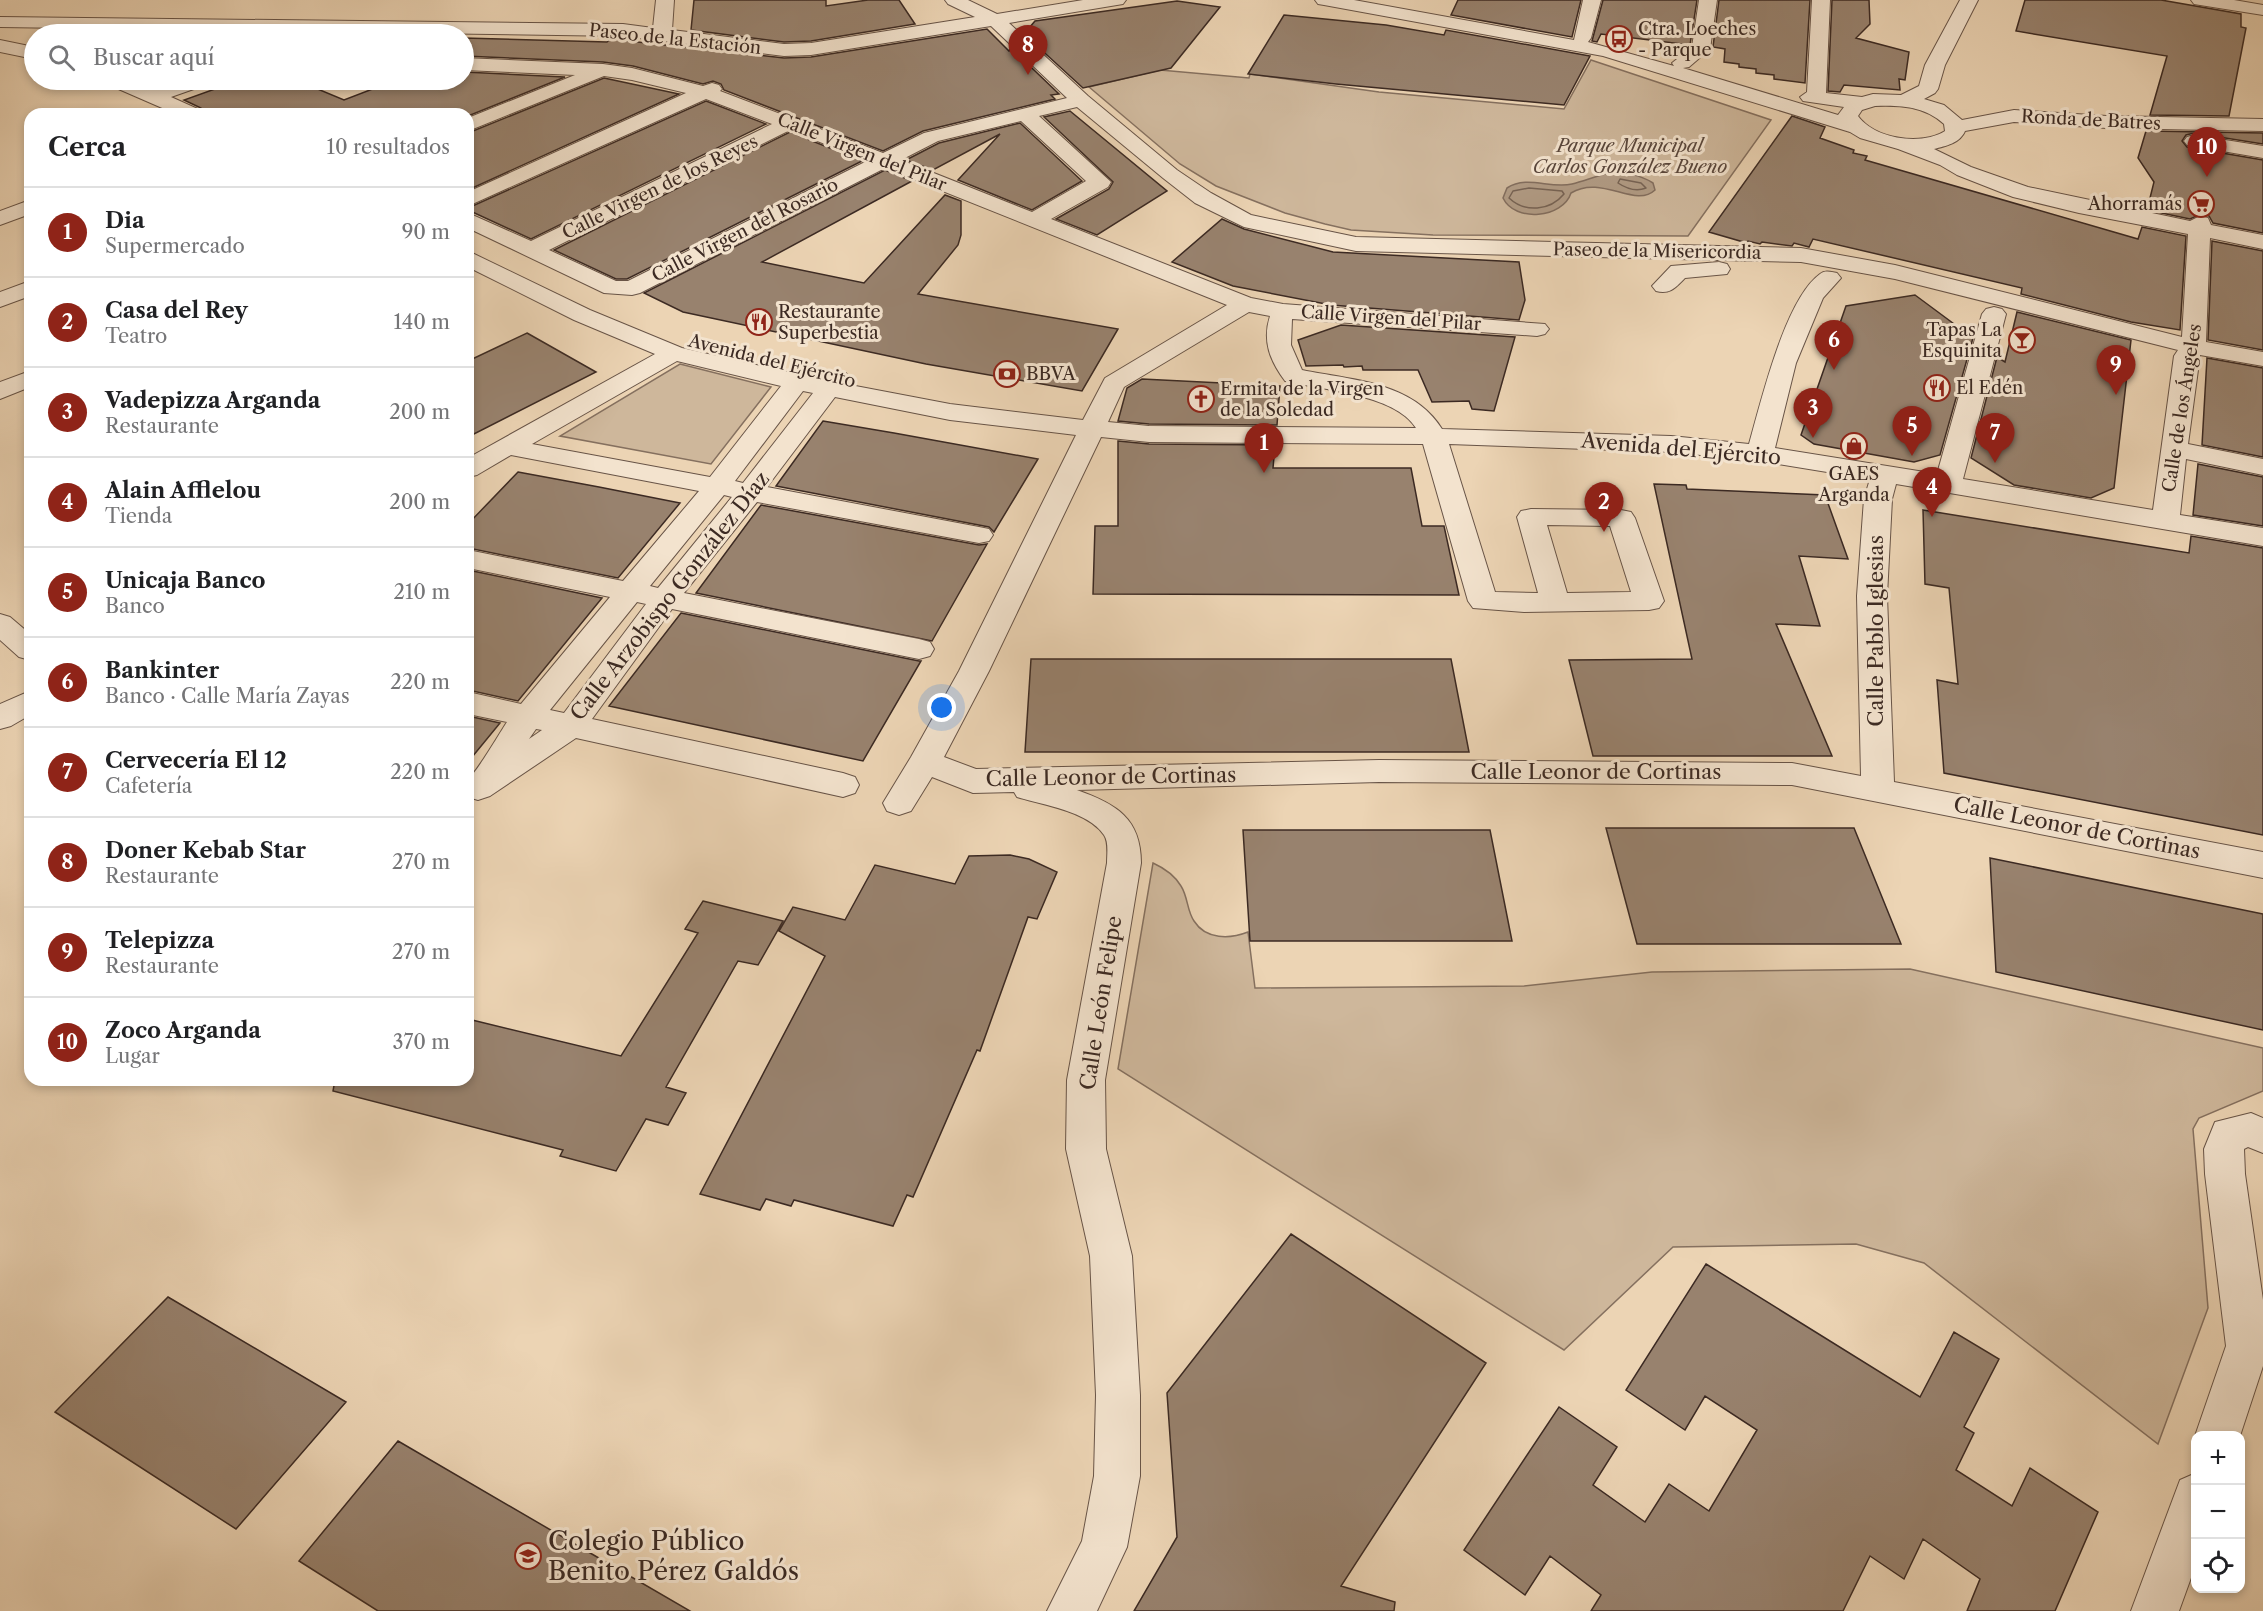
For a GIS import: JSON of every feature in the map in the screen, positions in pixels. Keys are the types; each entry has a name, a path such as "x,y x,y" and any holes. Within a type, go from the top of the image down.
{"street":[{"path":"662,35 665,0"},
{"name":"Paseo de la Misericordia","path":"954,0 995,20 1081,100 1170,174 1203,198 1244,220 1356,244 1800,255 1895,272 2190,351"},
{"name":"Paseo de la Estación","path":"474,28 623,30 784,50 811,49 1117,0"},
{"path":"1324,0 1606,51 1856,128 1875,137 1900,143 1947,161 1964,171 2021,192 2079,206 2263,235"},
{"path":"1361,0 1626,46 1766,90 1862,103 1881,100 1903,101 1950,126"},
{"path":"1582,38 1592,0"},
{"path":"1682,63 1701,49 1708,0"},
{"path":"1816,98 1821,0"},
{"path":"1903,101 1928,89 1935,65 1969,0"},
{"path":"1986,0 1944,74 1950,126 1961,154 1977,166 2024,186 2263,242"},
{"path":"2200,0 2251,6"},
{"name":"Paseo de la Estación","path":"4,23 92,24"},
{"path":"0,46 24,51"},
{"name":"Calle Virgen del Pilar","path":"474,64 603,70 632,74 787,115 881,161 1245,303 1283,311 1538,329"},
{"path":"474,123 603,70"},
{"path":"474,197 704,92 718,87 762,93"},
{"path":"140,90 180,108"},
{"path":"155,96 172,90"},
{"name":"Calle Virgen del Rosario","path":"531,250 612,288 632,288 931,137 1081,100"},
{"path":"1856,128 1851,122 1850,111 1862,103"},
{"path":"1025,114 1101,182 1033,220"},
{"name":"Calle Virgen de los Reyes","path":"531,250 787,115"},
{"name":"Ronda de Batres","path":"1900,143 1935,143 1950,126 2014,116 2107,122 2263,125"},
{"path":"2107,122 2175,137 2263,152"},
{"path":"0,218 24,209"},
{"path":"474,223 531,250"},
{"name":"Calle de los Ángeles","path":"2165,521 2190,351 2200,226"},
{"name":"Avenida del Ejército","path":"474,245 641,325 801,377"},
{"name":"Avenida del Ejército","path":"474,261 582,315 674,353 833,383 950,412 1021,422 1149,434 1498,437 1660,444 1760,453 2263,537"},
{"name":"Paseo de la Misericordia","path":"1664,286 1679,271 1720,269 1830,278 1890,289 2094,338 2263,359"},
{"path":"1760,453 1762,439 1788,353 1812,295 1830,278"},
{"path":"0,291 24,281"},
{"path":"0,300 24,290"},
{"path":"899,803 925,762 974,671 1114,383 1245,303"},
{"path":"1283,311 1277,325 1281,352 1284,364 1294,375 1383,393 1422,417 1434,437 1483,601 1524,603 1649,601 1620,518 1531,517 1555,602"},
{"path":"1948,483 1994,314"},
{"path":"474,466 674,353"},
{"name":"Calle Arzobispo González Díaz","path":"474,794 528,716 717,486 801,377"},
{"path":"0,391 24,381"},
{"name":"Calle Arzobispo González Díaz","path":"474,794 571,726 665,598 833,383"},
{"path":"508,447 980,535"},
{"path":"2174,449 2263,467"},
{"name":"Calle Pablo Iglesias","path":"1878,789 1872,596 1878,499 1885,474"},
{"path":"474,560 919,649"},
{"path":"0,624 24,645"},
{"path":"0,718 24,704"},
{"path":"474,704 843,785"},
{"name":"Calle Leonor de Cortinas","path":"925,762 973,781 1379,771 1792,774 2263,865"},
{"name":"Calle León Felipe","path":"973,781 1045,792 1087,807 1105,815 1114,824 1121,834 1124,847 1122,874 1086,1080 1086,1149 1111,1256 1118,1395 1117,1476 1104,1547 1071,1611"},
{"path":"2219,1431 2248,1346 2225,1174 2224,1149 2229,1134 2251,1130 2263,1136"},
{"path":"2155,1611 2191,1510"}],"green space":[{"name":"Parque Municipal Carlos González Bueno","path":"1591,60 1771,120 1688,236 1433,235 1351,230 1325,224 1285,213 1216,186 1180,164 1089,87 1160,70 1249,78 1250,74 1379,92 1564,109"},
{"path":"680,364 771,387 711,464 560,436"},
{"path":"1153,863 1179,882 1192,917 1205,932 1226,937 1248,932 1255,988 1524,986 1652,972 1910,969 2263,1048 2263,1091 2199,1118 2193,1129 2208,1308 2158,1444 1924,1263 1856,1244 1673,1247 1564,1350 1118,1069"}],"water":[{"path":"1609,173 1637,176 1653,183 1655,190 1647,195 1638,196 1594,187 1583,188 1571,193 1559,208 1538,214 1518,211 1509,206 1503,198 1507,188 1515,184 1531,182 1564,185"}],"building":[{"path":"694,0 826,0 826,6 868,0 899,0 915,24 811,41 784,42 691,30"},
{"path":"1458,0 1581,0 1572,37 1451,15"},
{"path":"1603,0 1697,0 1690,45 1601,34 1597,42 1592,41"},
{"path":"1719,0 1810,0 1805,83 1774,79 1774,75 1756,73 1756,69 1724,62 1725,49 1713,47"},
{"path":"1832,0 1869,0 1870,24 1856,38 1909,52 1905,80 1899,79 1900,90 1844,85 1840,92 1828,91"},
{"path":"2025,0 2161,0 2241,14 2241,27 2246,28 2229,116 2150,115 2167,56 2016,31"},
{"path":"1177,1 1220,7 1171,68 1083,88 1024,34 1035,21"},
{"path":"1284,15 1386,25 1444,35 1446,30 1590,56 1564,105 1248,74"},
{"path":"987,29 1009,51 1011,48 1059,94 1051,95 1055,99 923,131 883,151 724,90 721,84 713,81 703,84 633,66 603,62 474,56 474,38 607,42 610,39 784,58 811,57"},
{"path":"474,72 565,77 474,114 474,108 201,108 184,100 212,90 320,90 344,100 370,90 474,90"},
{"path":"604,78 679,94 474,187 474,131"},
{"path":"706,101 766,124 531,239 474,213 474,205"},
{"path":"1070,111 1167,191 1097,235 1056,219 1109,189 1113,182 1044,117"},
{"path":"1792,116 1825,127 1820,138 1854,150 1853,153 1867,156 1865,160 2138,239 2142,227 2186,236 2180,330 2131,322 2021,294 2022,288 1813,239 1809,247 1794,243 1792,246 1762,242 1760,244 1748,241 1747,243 1709,232"},
{"path":"1020,123 1082,181 1032,210 958,180 1000,134 933,170 906,160 939,143"},
{"path":"2146,131 2263,133 2263,144 2194,133 2186,135 2182,141 2187,147 2263,160 2263,233 2213,223 2209,216 2201,214 2190,219 2147,210 2154,182 2138,158"},
{"path":"790,132 862,161 627,279 616,279 554,250"},
{"path":"885,170 912,181 762,262 864,283 945,195 961,201 961,235 958,245 918,294 1118,329 1082,391 926,364 683,312 644,293"},
{"path":"1222,219 1244,229 1333,252 1519,262 1525,300 1519,320 1331,305 1233,286 1172,262"},
{"path":"2212,241 2263,251 2263,350 2208,340"},
{"path":"1915,295 1973,338 1940,455 1914,462 1814,444 1801,435 1846,306"},
{"path":"2017,312 2131,340 2114,488 2091,498 2014,485 1971,458 1997,357 2005,362"},
{"path":"1341,325 1515,337 1494,411 1472,409 1469,401 1432,402 1418,370 1363,370 1362,366 1344,367 1343,365 1306,366 1298,340"},
{"path":"527,333 596,372 474,434 474,358"},
{"path":"2207,358 2263,368 2263,457 2202,445"},
{"name":"Ermita de la Virgen de la Soledad","path":"1142,379 1280,386 1277,425 1149,424 1118,421 1127,388"},
{"path":"823,421 1038,459 994,532 989,527 776,486"},
{"path":"1118,441 1149,444 1275,445 1273,468 1411,468 1422,526 1444,526 1459,595 1093,594 1095,526 1118,526"},
{"path":"2198,464 2263,477 2263,526 2193,515"},
{"path":"518,472 680,503 618,578 474,549 474,518"},
{"path":"1654,484 1686,485 1687,489 1825,495 1848,559 1799,556 1820,626 1776,624 1832,756 1593,756 1569,660 1692,659"},
{"path":"761,505 979,545 987,544 932,641 696,593"},
{"path":"1923,510 2189,553 2191,536 2263,548 2263,835 1944,773 1937,680 1958,684 1949,588 1925,584"},
{"path":"474,571 602,598 518,701 474,691"},
{"path":"681,613 921,661 863,761 609,706"},
{"path":"1031,659 1451,659 1469,752 1025,752"},
{"path":"474,717 500,723 474,755"},
{"path":"1606,828 1854,828 1901,944 1637,944"},
{"path":"1243,830 1490,830 1512,941 1250,941"},
{"path":"1010,855 1029,859 1057,872 1037,919 1028,917 980,1051 977,1050 913,1197 907,1195 893,1226 794,1200 791,1206 766,1199 760,1210 700,1194 825,956 779,931 793,907 845,920 875,865 955,884 969,856"},
{"path":"1990,858 2263,914 2263,1030 1996,972"},
{"path":"703,901 783,921 758,965 738,961 666,1087 686,1093 668,1125 646,1119 616,1171 560,1156 563,1150 333,1091 334,1086 474,1086 474,1020 621,1056 698,933 685,929"},
{"path":"1291,1234 1486,1363 1341,1586 1395,1602 1394,1611 1134,1611 1177,1537 1167,1393"},
{"path":"1706,1264 1920,1397 1954,1332 1999,1359 1964,1427 1974,1433 1956,1470 2012,1506 2030,1468 2098,1512 2055,1611 1967,1611 1980,1579 1923,1539 1904,1579 1870,1556 1843,1611 1591,1611 1601,1595 1550,1556 1525,1595 1464,1550 1559,1407 1617,1447 1593,1485 1645,1522 1669,1484 1709,1511 1757,1430 1705,1396 1685,1430 1626,1390"},
{"path":"168,1297 346,1402 236,1529 55,1412"},
{"path":"398,1441 690,1611 378,1611 299,1561"}],"place":[{"name":"Ctra. Loeches - Parque","path":"1619,39"},
{"name":"Doner Kebab Star","path":"1028,75"},
{"name":"Zoco Arganda","path":"2207,177"},
{"name":"Ahorramás","path":"2201,204"},
{"name":"Restaurante Superbestia","path":"759,322"},
{"name":"Tapas La Esquinita","path":"2022,340"},
{"name":"Bankinter","path":"1834,370"},
{"name":"BBVA","path":"1007,374"},
{"name":"El Edén","path":"1937,388"},
{"name":"Telepizza","path":"2116,395"},
{"name":"Ermita de la Virgen de la Soledad","path":"1201,399"},
{"name":"Vadepizza Arganda","path":"1813,438"},
{"name":"GAES Arganda","path":"1854,446"},
{"name":"Unicaja Banco","path":"1912,456"},
{"name":"Cervecería El 12","path":"1995,463"},
{"name":"Dia","path":"1264,473"},
{"name":"Alain Afflelou","path":"1932,517"},
{"name":"Casa del Rey","path":"1604,532"},
{"name":"Colegio Público Benito Pérez Galdós","path":"528,1556"}]}
